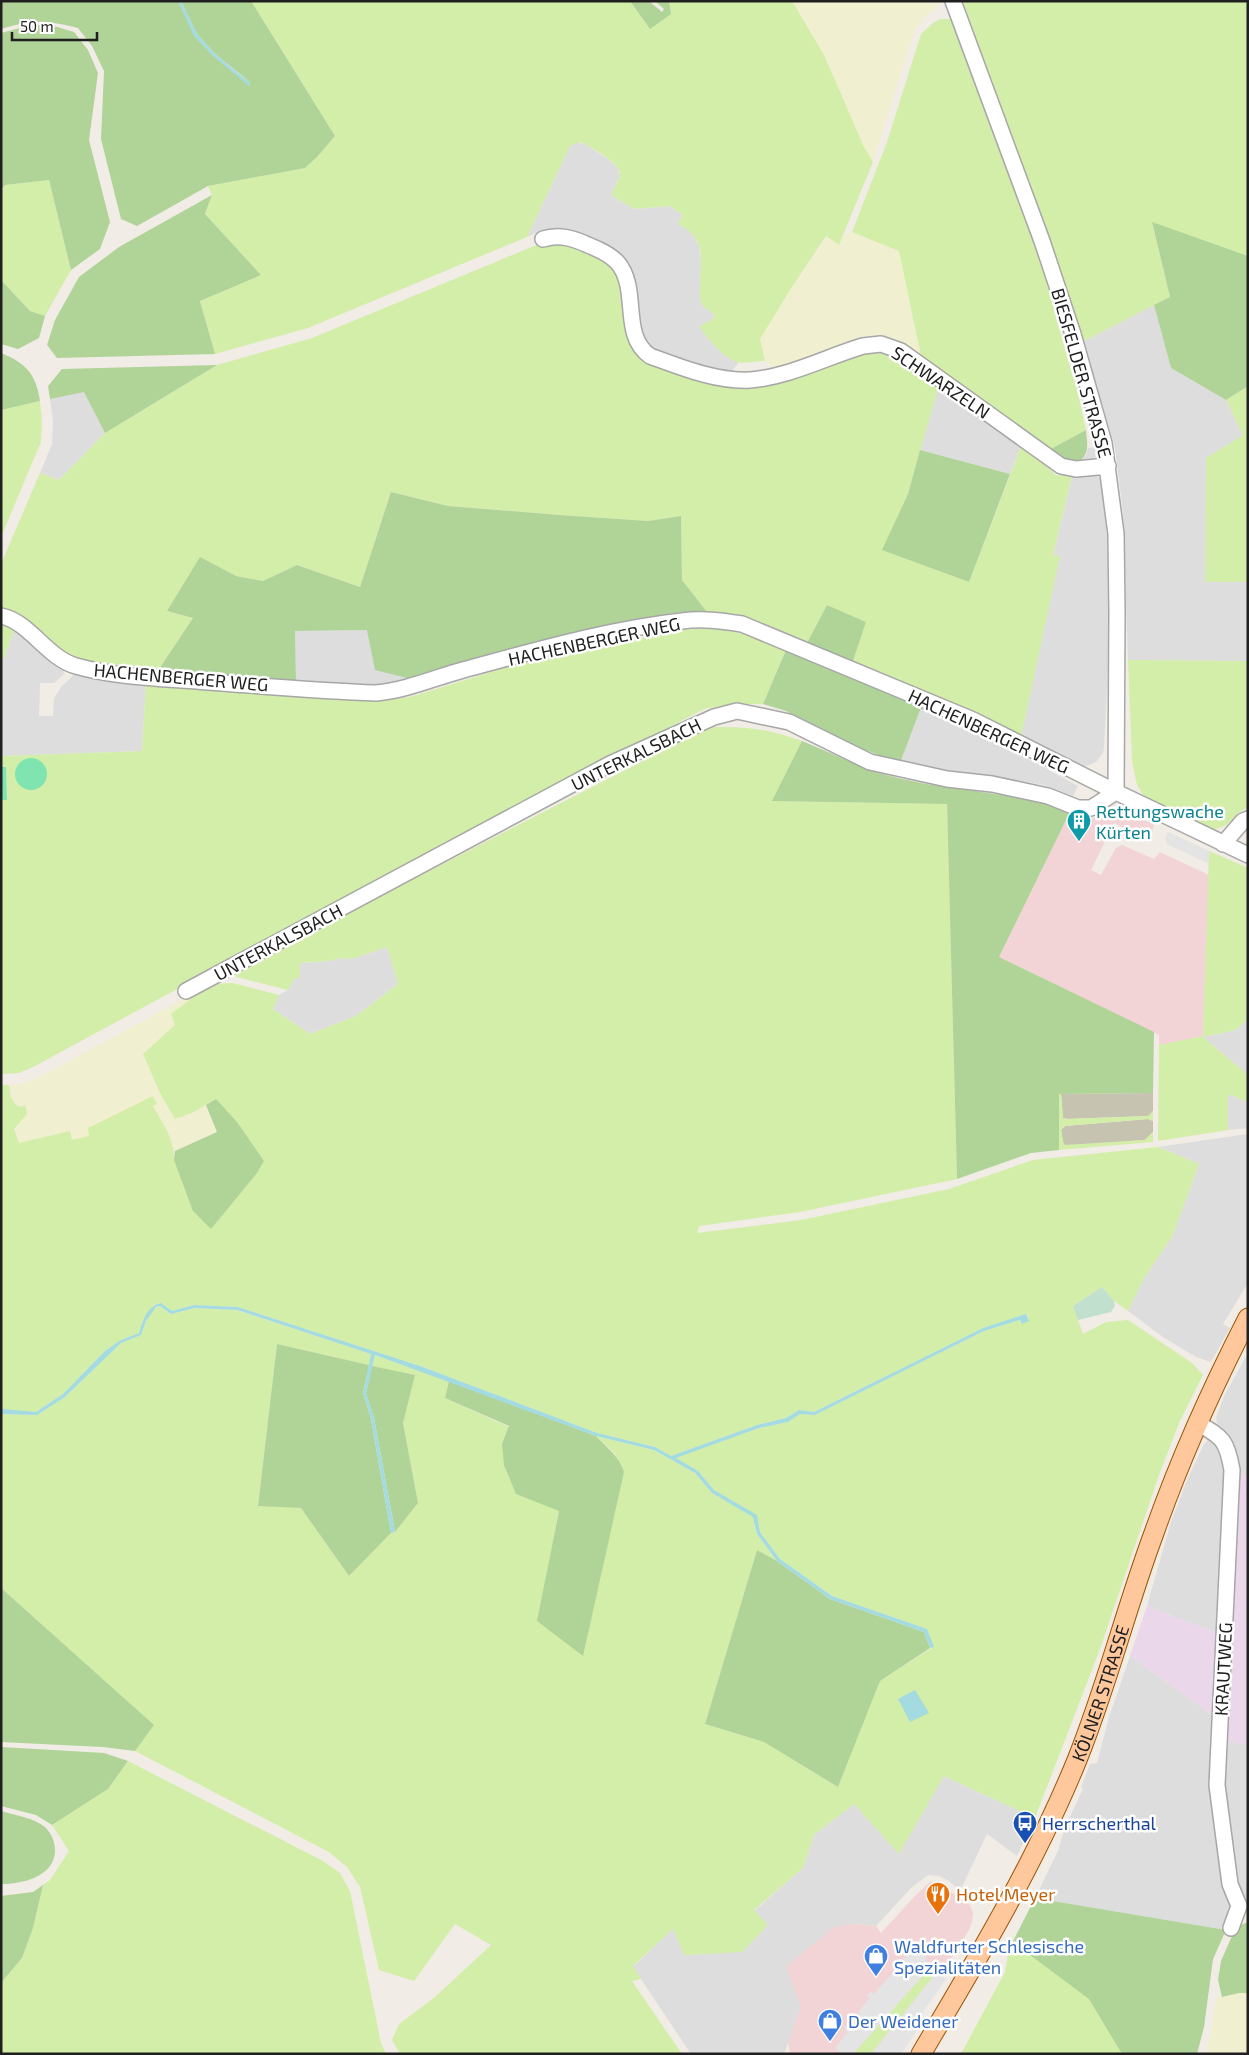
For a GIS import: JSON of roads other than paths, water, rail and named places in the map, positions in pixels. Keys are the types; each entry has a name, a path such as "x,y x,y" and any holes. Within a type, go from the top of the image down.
{"main road":[{"name":"KÖLNER STRASSE","path":"921,2054 996,1928 1040,1845 1060,1801 1091,1722 1153,1535 1214,1385 1248,1318"}],"street":[{"name":"BIESFELDER STRASSE","path":"953,1 1042,241 1074,334 1099,420 1108,466 1116,534 1116,792"},
{"name":"SCHWARZELN","path":"543,239 556,236 579,241 601,250 618,264 623,271 629,292 633,331 637,343 650,356 712,376 748,380 778,375 863,346 872,344 889,346 913,358 1061,466 1076,469 1108,466"},
{"name":"HACHENBERGER WEG","path":"1,616 18,623 57,657 73,665 91,670 146,677 376,693 408,688 461,671 591,637 683,620 713,620 742,624 973,720 1116,792 1248,855"},
{"name":"UNTERKALSBACH","path":"186,991 610,764 714,717 737,711 790,722 870,762 1048,796 1078,808 1091,808 1116,792"},
{"path":"1223,844 1243,821 1248,819"},
{"name":"KRAUTWEG","path":"1197,1424 1217,1434 1226,1443 1232,1470 1217,1785 1230,1884 1239,1906 1232,1928"}],"water":[{"path":"178,1 181,1 197,34 215,54 251,84 249,86 213,56 194,36"},
{"path":"161,1303 172,1311 194,1305 238,1307 420,1366 597,1433 655,1447 671,1456 757,1425 786,1418 799,1410 814,1412 983,1328 1026,1314 1029,1321 1022,1324 1020,1320 984,1331 815,1415 800,1414 788,1422 759,1428 676,1458 698,1471 714,1490 757,1515 760,1532 780,1559 832,1596 927,1629 934,1647 930,1648 924,1632 830,1599 777,1561 757,1534 753,1517 712,1493 695,1473 654,1450 596,1436 375,1355 366,1393 374,1418 395,1532 391,1533 371,1419 363,1393 371,1354 237,1310 195,1308 171,1314 160,1306 156,1307 146,1321 141,1335 121,1343 65,1397 37,1415 1,1414 3,1409 36,1412 63,1394 105,1351 119,1341 139,1333 149,1310"},
{"path":"915,1690 929,1713 910,1722 898,1699"}],"place":[{"name":"Rettungswache Kürten","path":"1079,842"},
{"name":"Herrscherthal","path":"1025,1844"},
{"name":"Hotel Meyer","path":"938,1915"},
{"name":"Waldfurter Schlesische Spezialitäten","path":"876,1977"},
{"name":"Der Weidener","path":"830,2042"}]}
